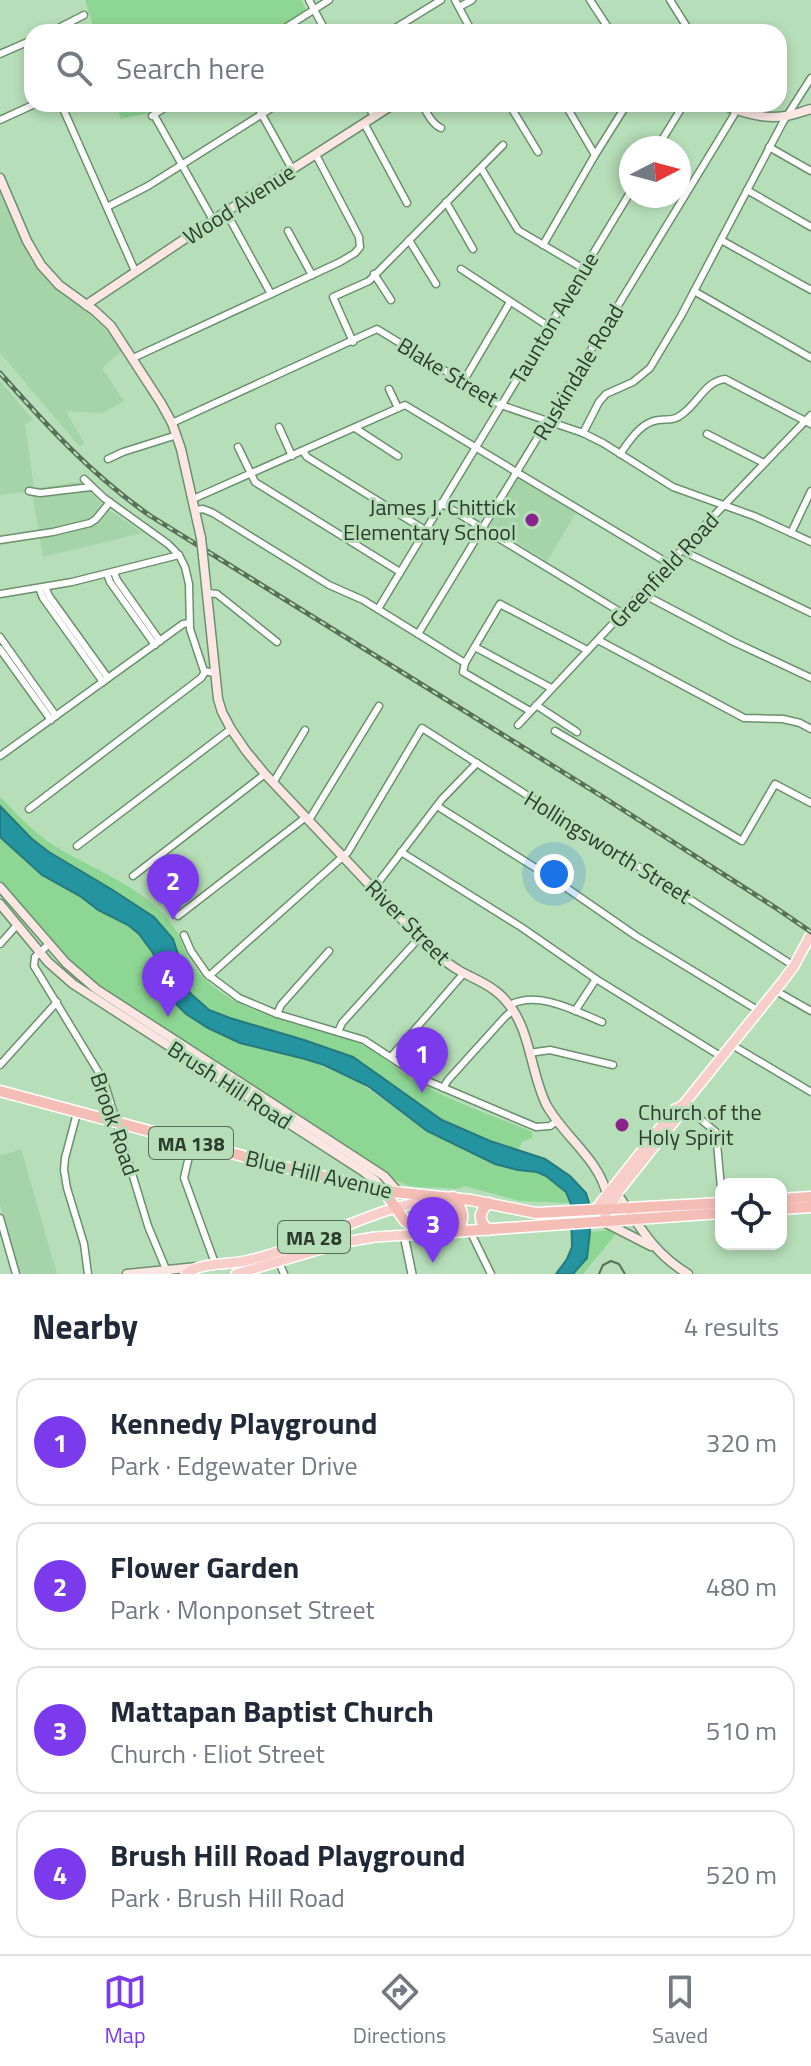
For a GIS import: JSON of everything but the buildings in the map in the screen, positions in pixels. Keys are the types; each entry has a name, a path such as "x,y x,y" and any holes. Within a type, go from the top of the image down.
{"highway":[{"name":"Blue Hill Avenue","path":"0,1091 384,1191 453,1197"},
{"name":"Brush Hill Road","path":"384,1191 407,1223 423,1234"},
{"name":"MA 28","path":"453,1197 568,1218 598,1218 715,1204"},
{"path":"453,1197 463,1215 455,1232"},
{"path":"787,1199 811,1197"},
{"path":"488,1230 480,1216 489,1203"},
{"name":"MA 28","path":"598,1218 608,1209 631,1214 715,1213"},
{"path":"787,1209 811,1209"},
{"name":"MA 28","path":"423,1234 488,1230 568,1218"}],"main road":[{"path":"745,112 787,116 810,111"},
{"name":"Wood Avenue","path":"86,305 381,112"},
{"name":"River Street","path":"0,178 37,259 54,280 111,326 172,423 196,510 219,703 231,729 273,783 419,938 441,959 492,987 512,1008"},
{"name":"Brush Hill Road","path":"0,887 66,963 96,989 368,1174 384,1191"},
{"name":"Brush Hill Road","path":"0,904 39,952 73,984 384,1176 400,1194"},
{"path":"688,1274 658,1251 598,1218 612,1192 680,1114 683,1105 776,991 810,936"},
{"path":"512,1008 522,1028 542,1094 557,1121 658,1251"},
{"path":"608,1209 612,1192"},
{"name":"MA 28","path":"186,1274 202,1267 261,1257 415,1202 453,1197"},
{"path":"339,1228 337,1237 345,1242"},
{"path":"322,1234 329,1240 324,1248"},
{"name":"MA 28","path":"236,1274 345,1242 423,1234"},
{"path":"127,1274 202,1267"}],"street":[{"path":"309,0 322,24"},
{"path":"291,24 329,0"},
{"path":"402,24 441,0"},
{"path":"468,24 457,4 472,0"},
{"path":"590,0 606,24"},
{"path":"670,0 685,24"},
{"path":"67,24 84,15"},
{"path":"0,54 24,44"},
{"path":"583,433 606,394 633,382 650,368 769,147 811,78"},
{"path":"0,120 24,109"},
{"path":"65,112 135,271"},
{"path":"158,112 153,115 213,220"},
{"path":"107,207 148,186 264,112"},
{"path":"372,112 374,116"},
{"path":"427,112 441,128"},
{"path":"514,112 538,152"},
{"path":"570,112 595,155"},
{"path":"543,245 622,112"},
{"path":"664,136 679,112"},
{"name":"Ruskindale Road","path":"418,634 548,421 726,112"},
{"path":"261,114 292,169"},
{"path":"364,123 407,203"},
{"path":"353,342 333,297 369,281 503,145"},
{"path":"769,147 811,171"},
{"path":"133,358 355,253 360,247 359,237 316,155"},
{"path":"481,168 518,230 584,269"},
{"path":"747,190 811,227"},
{"path":"446,202 473,249"},
{"name":"Taunton Avenue","path":"378,609 621,208"},
{"path":"226,212 271,294"},
{"path":"288,231 312,275"},
{"path":"409,240 436,284"},
{"path":"721,240 811,290"},
{"path":"461,269 548,326"},
{"path":"374,274 391,300"},
{"path":"694,291 811,358"},
{"path":"463,382 510,302"},
{"name":"Blake Street","path":"172,423 377,329 501,405 583,433 673,487 754,516 811,542"},
{"path":"620,454 643,427 650,422 677,418 718,380 725,379 809,420"},
{"path":"389,389 402,407 476,447 668,563"},
{"path":"193,499 402,407"},
{"name":"Greenfield Road","path":"518,725 668,563 809,420"},
{"path":"279,427 292,456"},
{"path":"355,428 398,456"},
{"path":"707,434 764,463"},
{"path":"108,459 177,435"},
{"path":"238,447 250,475 258,484 400,572"},
{"path":"303,451 307,457 425,530"},
{"path":"88,483 38,494 29,491 88,483 179,555 189,584 189,623 196,653 205,672"},
{"path":"791,533 811,491"},
{"path":"0,540 90,523 110,502"},
{"path":"441,503 622,613"},
{"path":"196,510 213,513 329,585 378,609 465,663"},
{"path":"681,550 811,613"},
{"path":"0,594 110,573 179,555"},
{"path":"110,573 110,582 158,643"},
{"path":"42,587 43,598 106,680"},
{"path":"207,593 217,594 277,642"},
{"path":"641,593 811,678"},
{"path":"577,732 464,675 462,669 500,604 587,650"},
{"path":"1,753 183,624 189,623"},
{"path":"0,637 53,718"},
{"path":"598,640 744,718 790,720 811,729"},
{"path":"475,647 551,688"},
{"path":"0,649 53,718"},
{"path":"205,672 215,673"},
{"path":"29,809 205,672"},
{"path":"178,916 308,819 379,706"},
{"name":"Hollingsworth Street","path":"344,857 422,728 794,966"},
{"path":"77,846 231,729"},
{"path":"273,783 305,730"},
{"path":"555,731 742,841 775,784 811,803"},
{"path":"374,888 437,806 477,763"},
{"path":"133,876 265,774"},
{"path":"437,806 558,882 636,936 759,1011"},
{"path":"401,852 722,1057"},
{"path":"209,976 344,857"},
{"path":"0,944 17,925"},
{"path":"184,935 193,956 209,976 239,998 277,1014 370,1043 414,1074 536,1127 550,1126 557,1121"},
{"path":"338,1032 342,1023 419,938"},
{"path":"39,952 49,944"},
{"path":"277,1014 281,1005 329,951"},
{"name":"Brook Road","path":"39,952 33,963 101,1075 148,1226 167,1272"},
{"path":"391,1057 464,973"},
{"path":"575,1011 596,979"},
{"path":"776,991 811,1011"},
{"path":"443,1088 518,1001 538,999 602,1022"},
{"path":"0,1065 57,1002"},
{"path":"732,1045 811,1092"},
{"path":"529,1053 550,1050 613,1065"},
{"path":"683,1105 716,1132 720,1178"},
{"path":"77,1113 64,1170 84,1244 88,1274"},
{"path":"192,1143 184,1178 216,1266"},
{"path":"0,1218 16,1274"},
{"path":"470,1231 491,1274"},
{"path":"404,1235 412,1274"},
{"path":"279,1262 284,1274"}],"shaded area":[{"path":"85,0 301,0 306,10 284,24 92,24"},
{"path":"119,112 150,112 149,113 121,119"},
{"path":"0,187 31,260 49,282 101,324 122,351 102,368 124,401 102,413 66,411 84,443 80,447 0,353"},
{"path":"0,381 33,420 25,424 34,488 79,482 110,511 143,533 43,557 33,497 23,492 0,495"},
{"name":"James J. Chittick Elementary School","path":"518,478 576,513 547,561 489,526"},
{"path":"0,797 50,843 126,885 154,905 166,916 198,972 232,999 273,1017 359,1043 425,1086 532,1132 532,1138 522,1142 518,1151 490,1141 432,1114 353,1057 209,1010 190,993 182,976 178,954 154,917 32,839 0,806"},
{"path":"0,837 42,875 139,934 153,953 170,991 186,1014 195,1021 240,1043 305,1059 359,1082 427,1131 495,1164 546,1176 566,1192 571,1203 520,1201 464,1186 454,1189 411,1186 380,1171 93,981 58,949 0,881"},
{"path":"21,1149 57,1274 20,1274 0,1204 0,1156"},
{"path":"609,1230 615,1235 583,1274 573,1274 586,1255 590,1232"}],"water":[{"path":"0,806 49,852 154,917 173,939 182,976 190,993 209,1010 353,1057 442,1120 490,1141 545,1159 570,1176 586,1193 589,1203 587,1258 573,1274 556,1274 572,1247 571,1204 566,1192 546,1176 495,1164 427,1131 368,1086 324,1065 240,1043 186,1014 177,1005 153,953 139,934 42,875 0,837"}],"tram line":[{"path":"599,1274 603,1265 611,1261 619,1264 625,1274"}],"railway":[{"path":"0,373 89,466 149,515 603,797 811,932"}],"place":[{"name":"James J. Chittick Elementary School","path":"532,520"},
{"name":"Flower Garden","path":"173,920"},
{"name":"Brush Hill Road Playground","path":"168,1017"},
{"name":"Kennedy Playground","path":"422,1093"},
{"name":"Church of the Holy Spirit","path":"622,1125"},
{"name":"Mattapan Baptist Church","path":"433,1263"}]}
